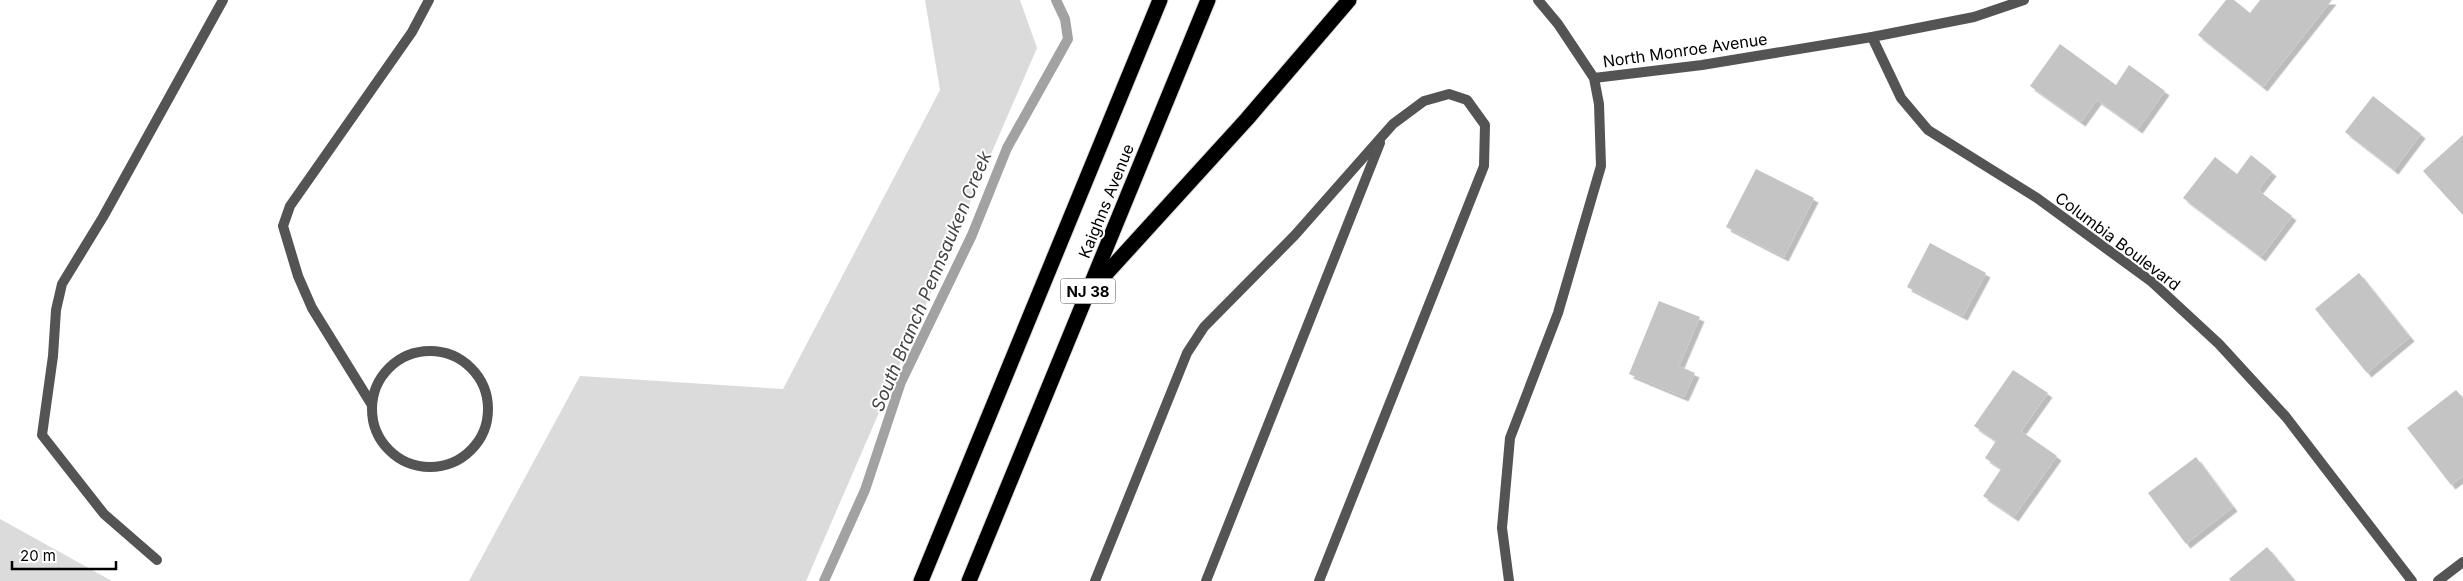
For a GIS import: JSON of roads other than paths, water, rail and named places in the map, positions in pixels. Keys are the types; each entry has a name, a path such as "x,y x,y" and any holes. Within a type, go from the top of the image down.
{"highway":[{"name":"Kaighns Avenue","path":"921,581 1160,0"},
{"name":"Kaighns Avenue","path":"969,581 1208,0"},
{"path":"1086,295 1247,119 1349,0"}],"street":[{"path":"157,560 104,514 42,435 53,356 56,310 62,284 103,217 223,0"},
{"path":"372,404 376,385 387,369 403,357 421,351 441,351 459,357 475,370 485,387 489,406 487,425 479,442 465,456 448,465 429,468 410,465 394,455 381,441 373,423 372,404 312,308 298,276 283,226 290,206 412,32 429,0"},
{"path":"1538,0 1558,24 1594,78"},
{"name":"North Monroe Avenue","path":"1506,580 1502,528 1510,438 1558,313 1601,166 1599,104 1594,78 1702,65 1872,37 1974,17 2024,0"},
{"name":"Columbia Boulevard","path":"1872,37 1901,98 1928,130 2037,198 2137,271 2219,344 2286,417 2412,581"},
{"path":"1095,581 1187,353 1204,327 1295,235 1393,124 1424,101 1448,94 1466,100 1485,125 1484,166 1319,581"},
{"path":"1206,581 1383,136"},
{"path":"2438,581 2463,562"}],"waterway":[{"name":"South Branch Pennsauken Creek","path":"824,581 865,490 901,382 972,235 1007,148 1068,39 1065,19 1056,0"}]}
